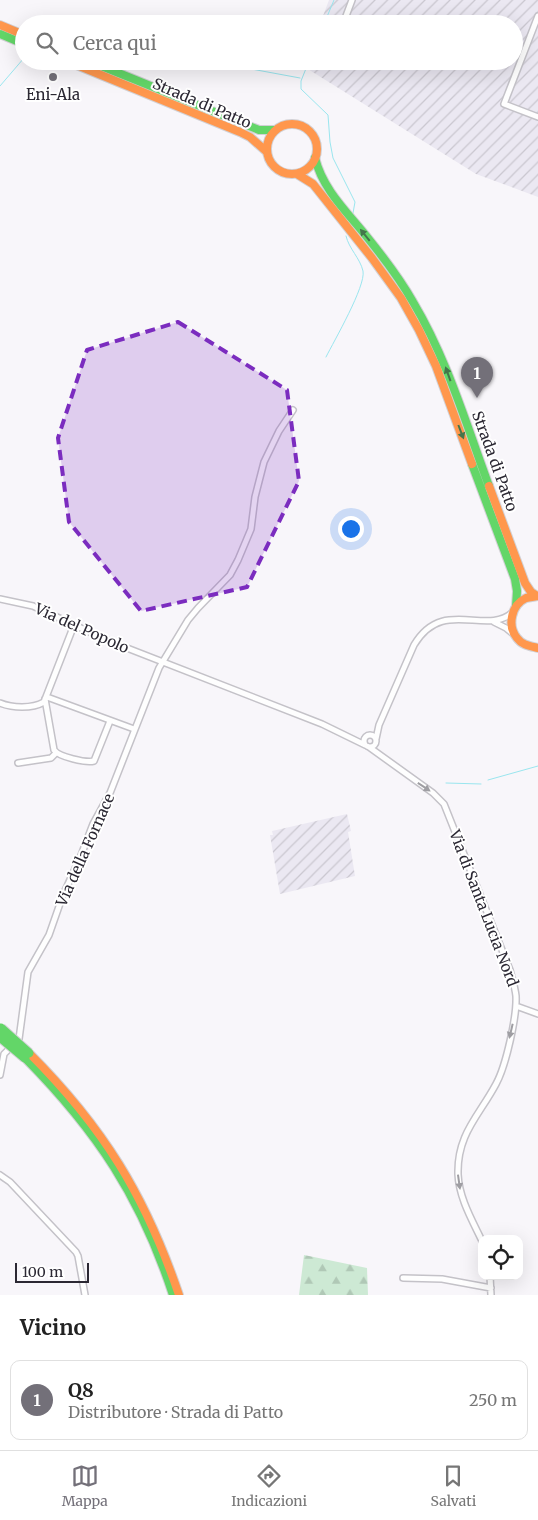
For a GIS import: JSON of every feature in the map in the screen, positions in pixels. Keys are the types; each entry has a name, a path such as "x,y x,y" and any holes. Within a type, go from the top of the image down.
{"main road":[{"path":"0,25 15,31"},
{"path":"0,34 15,40"},
{"name":"Strada di Patto","path":"89,70 250,137 268,152 271,161 277,169 297,174 313,184 372,258 401,298 436,366 515,579 517,591 511,627 516,637"},
{"name":"Strada di Patto","path":"111,70 259,130 276,130 288,124 298,124 306,128 315,139 318,171 326,186 402,284 434,340 525,583 531,592 537,596"},
{"path":"268,152 269,140 276,130"},
{"path":"297,174 308,168 316,158"},
{"path":"515,609 524,600 537,596"},
{"path":"516,637 522,643 534,647 538,653"},
{"path":"0,1028 27,1055 74,1110 120,1173 149,1229 173,1295"},
{"path":"0,1036 53,1076 86,1114 122,1166 154,1224 180,1295"}],"street":[{"path":"346,15 352,0"},
{"path":"523,55 538,16"},
{"path":"517,70 504,104 538,117"},
{"name":"Via della Fornace","path":"19,1039 28,972 49,935 62,895 80,858 93,824 110,793 162,663 188,620 230,574 238,560 251,529 255,497 264,462 279,431 293,410"},
{"name":"Via del Popolo","path":"0,599 33,606 162,663"},
{"path":"379,725 364,740 367,746 374,746 379,725 414,645 422,635 434,625 450,619 502,620 515,609"},
{"path":"489,621 506,628 516,637"},
{"path":"0,703 12,707 39,704 46,698 74,625"},
{"name":"Via di Santa Lucia Nord","path":"162,663 322,724 352,738 367,746 433,793 445,807 510,970 515,989 516,1006 500,1075 469,1127 463,1141 459,1163 458,1177 462,1196 479,1235"},
{"path":"46,698 134,729"},
{"path":"46,698 56,753"},
{"path":"56,753 87,762 94,761 110,721"},
{"path":"352,738 359,739 368,735 374,736 376,739"},
{"path":"18,763 51,758 56,753"},
{"path":"516,1006 538,1014"},
{"path":"0,1075 4,1054 9,1049"},
{"path":"0,1174 10,1182 76,1252 85,1295"},
{"path":"403,1278 442,1279 491,1288"},
{"path":"490,1280 491,1295"}],"highlighted area":[{"path":"178,322 287,390 299,481 247,587 141,611 69,522 58,438 87,350"}],"shaded area":[{"path":"329,0 538,0 538,197 476,174 309,70 523,70 523,15 323,15"},
{"path":"347,814 351,831 348,832 355,876 280,894 270,835 273,835 272,831"}],"green space":[{"path":"304,1255 367,1268 368,1295 299,1295"}],"waterway":[{"path":"328,15 334,0"},
{"path":"0,86 15,68"},
{"path":"257,70 300,78"},
{"path":"305,70 301,81 301,89 328,115 333,158 355,202 353,213"},
{"path":"326,357 355,301 363,278 362,266 346,236"},
{"path":"488,780 538,766"},
{"path":"446,783 481,784"}],"traffic: fast":[{"path":"0,34 15,40"},
{"path":"111,70 259,130 275,130"},
{"path":"315,158 319,170 336,200 392,269 425,324 446,369 489,486"},
{"path":"472,464 515,579 517,591 516,606"},
{"path":"1,1028 29,1053"},
{"path":"0,1037 25,1058"},
{"path":"25,1058 74,1112 114,1167 146,1227 173,1295"}],"traffic: slow":[{"path":"0,25 15,31"},
{"path":"89,70 240,132 250,137 267,152"},
{"path":"292,124 302,126 310,131 315,139 317,149 315,159 310,167 302,172 292,174 282,172 274,167 269,159 267,149 269,139 274,131 282,126 292,124"},
{"path":"297,174 313,184 401,298 436,366 472,464"},
{"path":"489,486 525,583 531,592 537,596"},
{"path":"538,596 521,601 514,611 511,622 514,633 521,642 538,648"},
{"path":"29,1053 79,1108 119,1164 152,1225 179,1295"}],"place":[{"name":"Eni-Ala","path":"53,77"},
{"name":"Q8","path":"477,398"}]}
